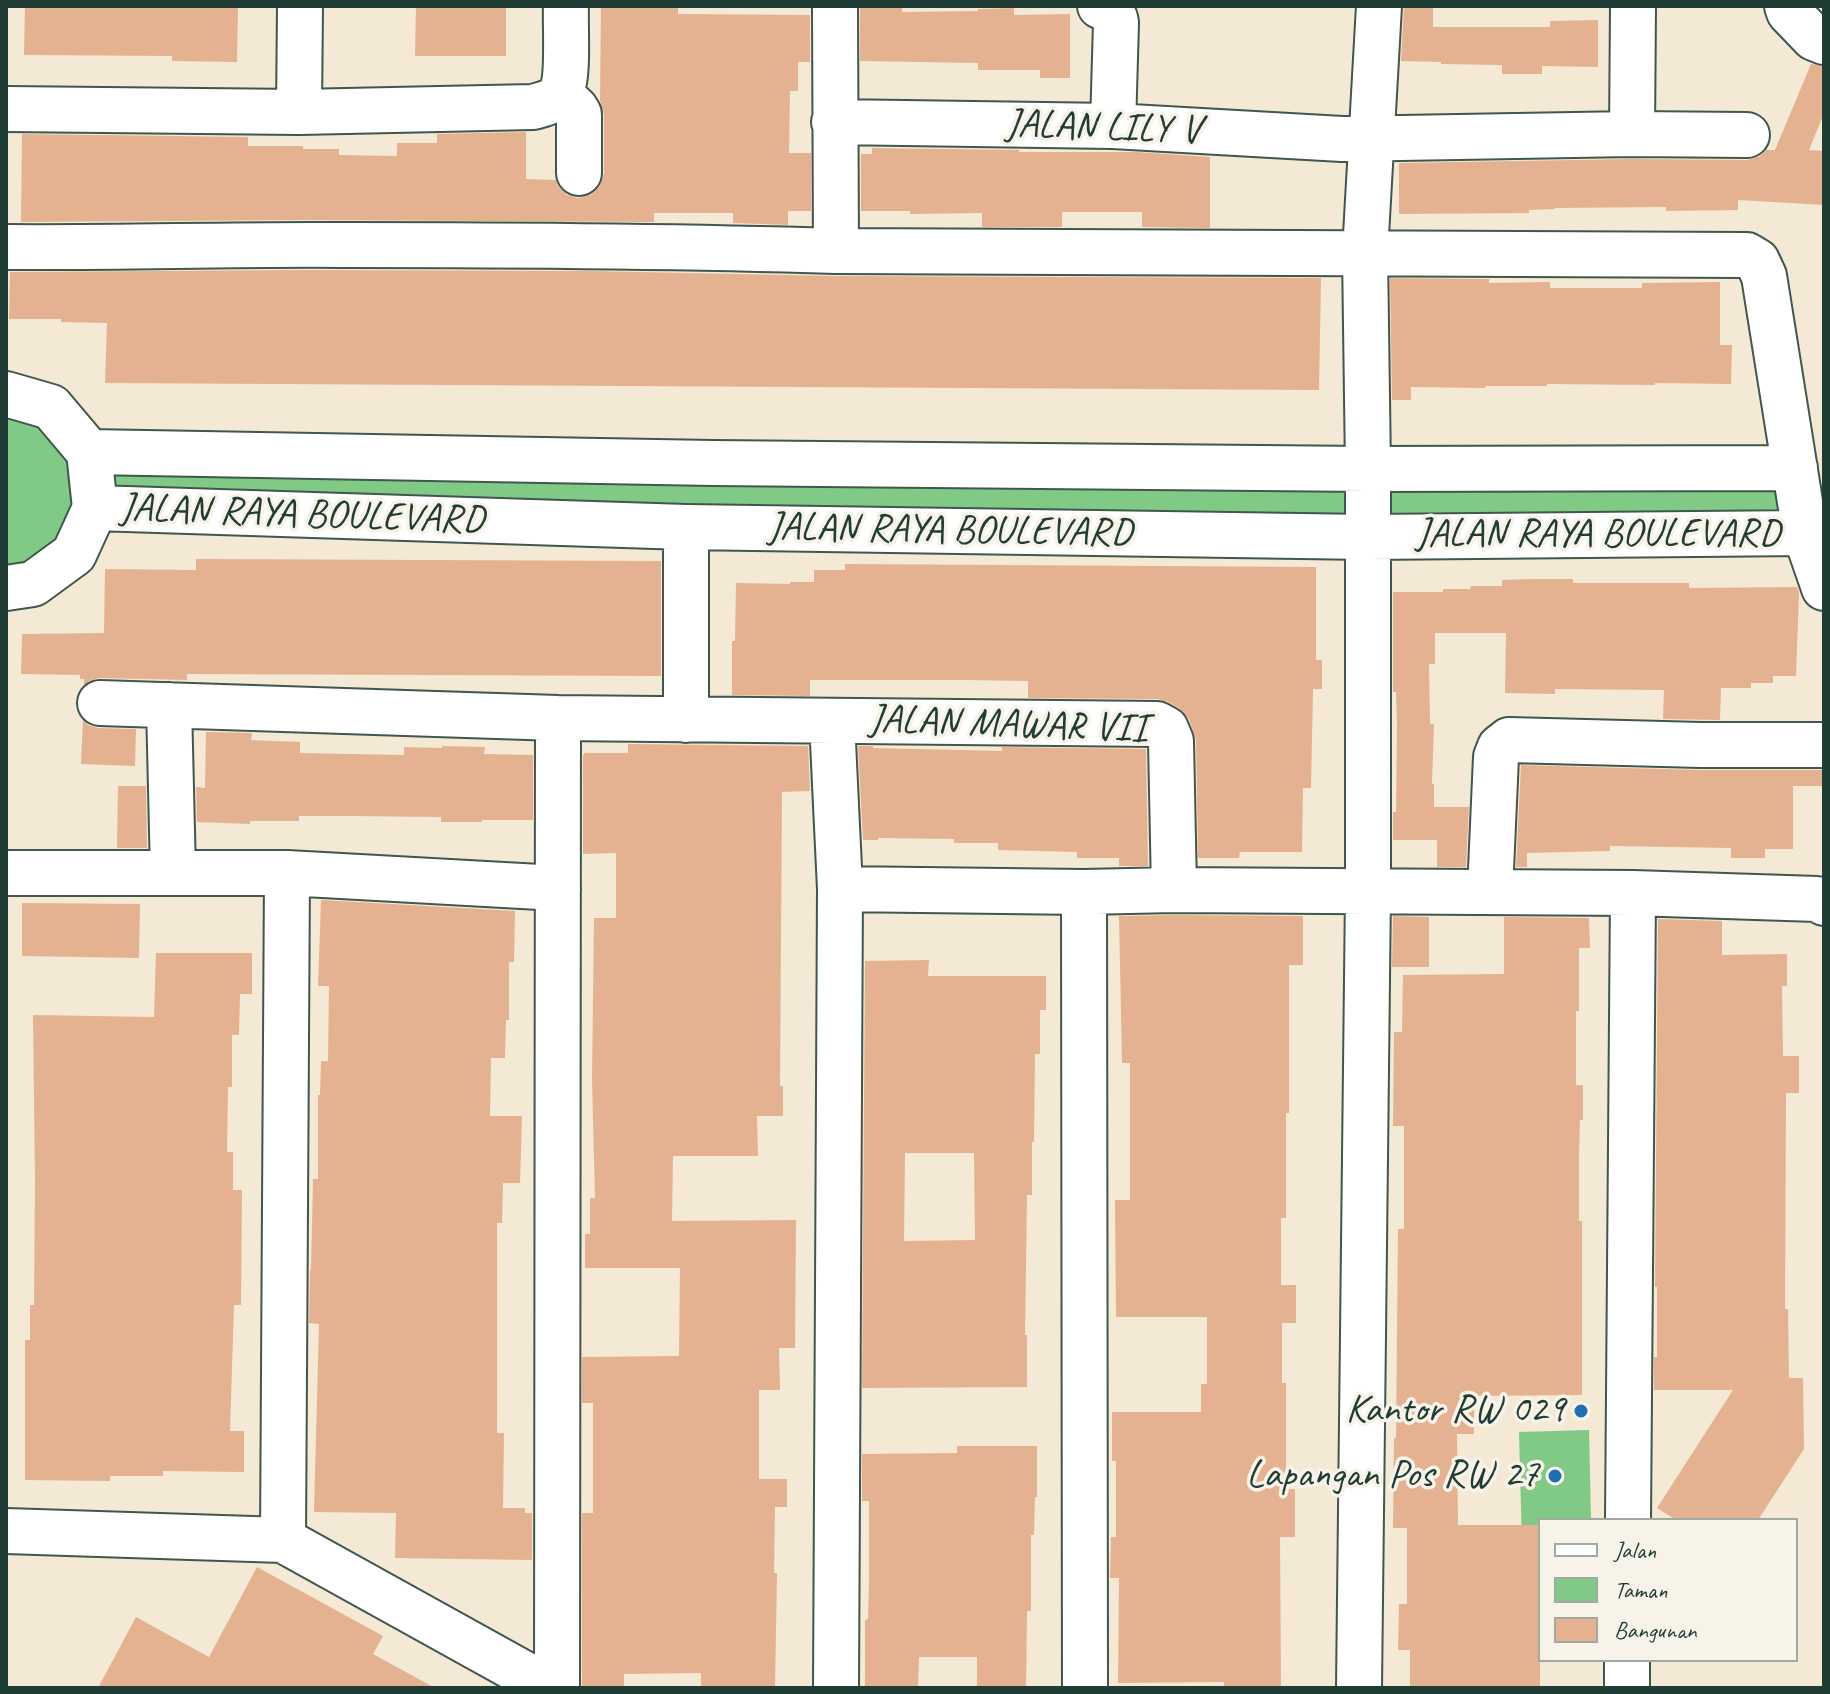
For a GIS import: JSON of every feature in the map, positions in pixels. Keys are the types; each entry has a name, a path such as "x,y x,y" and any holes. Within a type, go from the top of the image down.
{"street":[{"path":"299,112 300,6"},
{"path":"6,109 299,112 533,107 551,102 560,94 564,81 566,6"},
{"path":"835,6 836,251"},
{"path":"1100,6 1115,17 1113,126"},
{"path":"1359,1688 1368,891 1365,253 1379,6"},
{"path":"1632,134 1633,6"},
{"path":"1787,6 1814,38 1824,42"},
{"path":"560,94 579,114 579,173"},
{"name":"JALAN LILY V","path":"834,122 1113,126 1342,139 1747,135"},
{"path":"6,247 358,245 836,251 1747,255 1757,261 1764,276 1805,533 1824,588"},
{"path":"6,394 51,407 89,452 95,508 74,554 33,584 6,588"},
{"name":"JALAN RAYA BOULEVARD","path":"89,452 713,463 1368,469 1795,468"},
{"name":"JALAN RAYA BOULEVARD","path":"95,508 686,527 1368,537 1805,533"},
{"path":"686,527 686,720"},
{"name":"JALAN MAWAR VII","path":"100,703 558,718 1157,724 1166,729 1171,741 1174,890"},
{"path":"169,705 173,873"},
{"path":"557,1688 558,718"},
{"path":"832,721 840,889 836,1688"},
{"path":"1490,892 1496,757 1500,747 1509,740 1824,745"},
{"path":"6,873 287,873 558,888"},
{"path":"283,1540 287,873"},
{"path":"840,889 1633,893 1817,899 1824,903"},
{"path":"1084,892 1085,1688"},
{"path":"1628,1518 1633,893"},
{"path":"6,1531 283,1540 550,1688"},
{"path":"1627,1662 1627,1688"}],"green space":[{"path":"6,394 89,452 1795,468 1805,533 95,508 6,588"},
{"name":"Lapangan Pos RW 27","path":"1589,1430 1591,1518 1538,1518 1538,1546 1522,1547 1519,1432"}],"building":[{"path":"25,6 238,6 237,62 172,61 172,56 24,55"},
{"path":"416,6 506,6 506,56 415,56"},
{"path":"601,6 678,6 678,14 810,15 810,62 798,62 798,91 790,91 789,153 811,153 811,211 788,211 788,225 733,223 733,213 654,213 654,222 21,222 22,134 248,137 248,146 303,146 303,149 339,149 339,155 397,156 397,143 437,143 437,134 526,132 526,179 556,180 567,195 578,198 591,195 600,186 604,173 604,114 600,100"},
{"path":"1404,6 1433,6 1433,27 1550,27 1550,21 1598,20 1598,67 1542,66 1542,74 1502,74 1502,65 1401,61"},
{"path":"860,8 902,8 902,12 1014,8 1014,15 1070,14 1070,78 1040,78 1040,70 978,70 978,63 860,61"},
{"path":"1811,64 1824,66 1824,113 1809,150 1824,151 1824,205 1738,200 1738,210 1555,208 1529,210 1529,213 1399,214 1399,163 1747,160 1759,157 1766,150 1775,150"},
{"path":"872,148 1136,152 1210,157 1210,228 1142,227 1142,212 1062,212 1062,227 982,227 982,213 861,211 861,154 872,154"},
{"path":"303,270 1321,278 1319,390 105,383 107,323 9,319 10,272"},
{"path":"1390,278 1489,279 1489,283 1550,282 1550,288 1642,288 1642,283 1720,282 1720,345 1732,345 1731,384 1411,387 1411,400 1392,400"},
{"path":"196,559 661,561 661,676 187,674 187,680 100,678 84,685 80,675 21,674 22,634 104,633 105,569 196,570"},
{"path":"845,564 1316,567 1316,660 1322,660 1322,689 1313,689 1311,788 1303,788 1302,852 1240,852 1239,858 1198,858 1196,740 1189,719 1168,702 1157,699 1028,698 1028,681 966,680 810,680 810,696 732,695 736,583 814,582 814,570 845,570"},
{"path":"1573,579 1573,583 1689,583 1689,588 1797,587 1796,676 1773,676 1773,683 1751,683 1751,688 1721,688 1720,720 1663,719 1664,690 1555,689 1555,694 1505,693 1506,633 1435,633 1435,664 1429,664 1430,724 1434,724 1434,807 1469,807 1466,867 1437,867 1437,840 1393,840 1397,723 1396,692 1393,692 1393,592 1443,592 1443,589 1470,589 1471,586 1502,586 1502,580"},
{"path":"83,720 98,728 136,729 135,766 81,764"},
{"path":"206,732 252,733 251,740 300,742 300,753 404,755 404,747 442,746 485,747 484,754 533,755 533,820 441,822 441,817 299,816 299,821 250,821 250,824 197,822 196,787 205,788"},
{"path":"628,744 808,746 810,791 782,792 780,1086 783,1086 783,1116 757,1116 758,1156 673,1156 672,1221 796,1220 795,1348 779,1348 780,1390 759,1390 759,1479 787,1479 787,1507 775,1507 775,1688 701,1688 701,1673 624,1674 624,1688 582,1688 582,1513 593,1513 593,1403 582,1403 582,1357 679,1356 680,1268 585,1268 585,1234 590,1234 590,1198 595,1198 592,1079 594,918 616,918 616,853 583,854 583,755 628,753"},
{"path":"858,746 1002,751 1002,747 1146,749 1148,866 1119,866 1119,858 1077,858 1077,852 998,850 998,843 954,843 954,839 863,840"},
{"path":"1521,765 1824,770 1824,786 1793,786 1793,849 1765,849 1765,858 1731,858 1731,848 1610,846 1610,851 1527,853 1527,867 1516,867"},
{"path":"118,786 146,786 147,848 117,848"},
{"path":"321,900 515,911 514,962 509,962 509,1020 506,1020 505,1058 491,1058 490,1116 522,1116 520,1183 503,1183 502,1223 497,1223 497,1433 504,1433 503,1508 525,1508 525,1513 532,1513 532,1560 395,1558 396,1513 314,1512 319,1324 309,1323 310,1270 313,1179 318,1179 318,1095 321,1061 328,1061 329,986 318,986"},
{"path":"22,903 140,904 139,958 22,956"},
{"path":"1119,916 1303,916 1303,965 1289,965 1286,1218 1281,1218 1281,1285 1296,1285 1296,1323 1282,1323 1282,1383 1286,1383 1286,1489 1295,1489 1295,1537 1280,1537 1281,1688 1224,1688 1224,1682 1118,1683 1119,1578 1110,1578 1111,1537 1116,1537 1116,1461 1112,1461 1112,1412 1201,1412 1201,1384 1207,1384 1207,1317 1116,1317 1115,1200 1130,1200 1130,1063 1122,1063"},
{"path":"1393,916 1429,917 1429,967 1392,967"},
{"path":"1504,917 1589,918 1590,948 1579,948 1579,1011 1576,1011 1576,1085 1583,1085 1579,1155 1582,1395 1474,1396 1474,1434 1457,1434 1458,1525 1538,1525 1540,1688 1410,1688 1410,1650 1398,1650 1399,1604 1407,1604 1407,1528 1393,1528 1398,1229 1404,1229 1404,1126 1393,1126 1394,1032 1402,1032 1403,975 1504,974"},
{"path":"1658,919 1722,921 1722,955 1787,954 1787,986 1782,986 1783,1056 1799,1056 1799,1093 1786,1093 1785,1309 1788,1309 1789,1378 1803,1378 1804,1449 1759,1518 1673,1518 1657,1508 1733,1390 1654,1390 1654,1357 1657,1357"},
{"path":"156,953 252,953 252,994 240,994 239,1035 232,1035 232,1087 228,1087 227,1152 233,1152 233,1190 242,1190 241,1305 234,1305 230,1431 244,1431 244,1472 163,1471 163,1476 110,1476 110,1481 25,1480 25,1340 30,1340 30,1305 34,1305 33,1015 154,1017"},
{"path":"929,960 928,976 1046,976 1046,1010 1040,1010 1040,1054 1035,1054 1032,1195 1027,1195 1027,1387 862,1388 865,961","holes":["905,1153 974,1153 975,1240 904,1241"]},
{"path":"957,1446 1037,1446 1037,1497 1034,1535 1031,1535 1031,1611 1027,1611 1026,1688 977,1688 977,1657 919,1657 918,1688 865,1688 869,1501 862,1501 862,1454 957,1453"},
{"path":"257,1567 383,1636 373,1654 435,1688 98,1688 136,1617 209,1657"}],"place":[{"name":"Kantor RW 029","path":"1581,1411"},
{"name":"Lapangan Pos RW 27","path":"1555,1476"}]}
